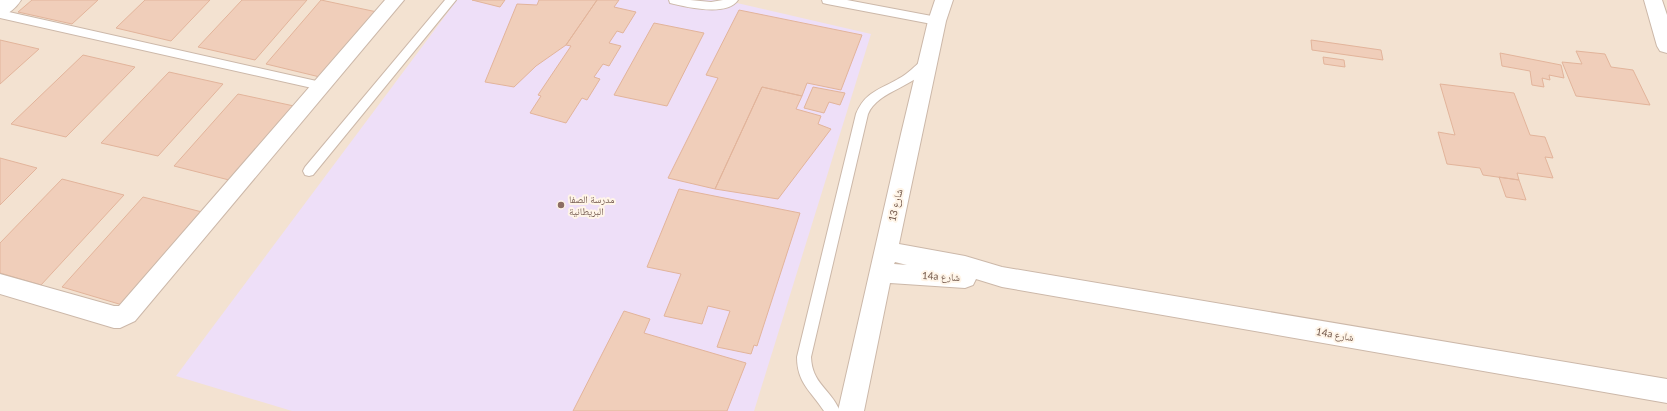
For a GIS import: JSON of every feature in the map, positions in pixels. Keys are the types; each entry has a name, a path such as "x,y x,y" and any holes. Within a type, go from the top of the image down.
{"street":[{"path":"0,10 12,0"},
{"path":"0,284 114,317 120,317 127,314 395,0"},
{"name":"شارع 13","path":"851,411 927,62 944,0"},
{"path":"1653,0 1667,46"},
{"name":"14a شارع","path":"885,251 965,266 1002,277 1667,391"},
{"name":"14a شارع","path":"880,273 965,278 1002,277"}],"lane":[{"path":"309,172 451,0"},
{"path":"674,0 711,7 723,5 733,0"},
{"path":"827,0 857,3 937,21"},
{"path":"0,14 321,86"},
{"path":"832,411 810,384 805,376 803,366 862,114 870,99 916,73 927,62"}],"shaded area":[{"path":"0,0 1667,0 1667,411 0,411"},
{"name":"مدرسة الصفا البريطانية","path":"457,0 724,0 871,34 754,411 292,411 176,376"}],"building":[{"path":"32,0 98,0 72,24 18,12"},
{"path":"145,0 210,0 171,41 116,28"},
{"path":"242,0 307,0 255,60 198,47"},
{"path":"321,0 377,12 324,78 266,64"},
{"path":"472,0 505,0 500,7"},
{"path":"539,0 597,0 566,45 536,66 514,87 485,82 517,4 537,5"},
{"path":"597,0 619,0 614,7 636,12 623,33 617,31 609,43 621,46 609,66 603,64 594,77 600,79 587,100 582,98 566,123 530,113 541,96 538,95 571,46 566,45"},
{"path":"739,10 862,35 841,90 807,83 802,96 762,87 715,189 668,178 718,78 706,75"},
{"path":"654,23 704,33 667,106 614,95"},
{"path":"0,40 39,49 0,84"},
{"path":"1311,40 1381,50 1383,60 1312,50"},
{"path":"1576,51 1605,54 1611,67 1633,70 1650,105 1576,96 1562,62 1582,64"},
{"path":"1500,53 1561,65 1564,78 1549,75 1550,80 1542,78 1544,87 1532,85 1530,71 1502,66"},
{"path":"83,55 135,67 66,137 11,124"},
{"path":"1323,57 1344,60 1345,67 1324,64"},
{"path":"169,72 223,84 158,156 101,143"},
{"path":"1440,84 1514,93 1530,135 1545,137 1553,158 1545,157 1553,178 1517,173 1519,180 1483,175 1480,168 1447,164 1438,132 1455,135"},
{"path":"762,87 802,96 796,109 821,116 818,124 831,129 778,199 715,189"},
{"path":"813,87 845,93 840,105 829,102 824,113 804,108"},
{"path":"238,94 294,106 233,181 174,166"},
{"path":"0,158 37,168 0,205"},
{"path":"1499,177 1519,180 1526,200 1506,197"},
{"path":"62,179 124,195 41,285 0,273 0,243"},
{"path":"679,189 800,213 757,346 754,345 751,354 717,347 730,311 708,306 702,324 664,316 681,274 647,267"},
{"path":"143,197 206,213 129,307 62,287"},
{"path":"624,311 650,319 644,333 746,363 727,411 573,411"}],"place":[{"name":"مدرسة الصفا البريطانية","path":"561,205"}]}
